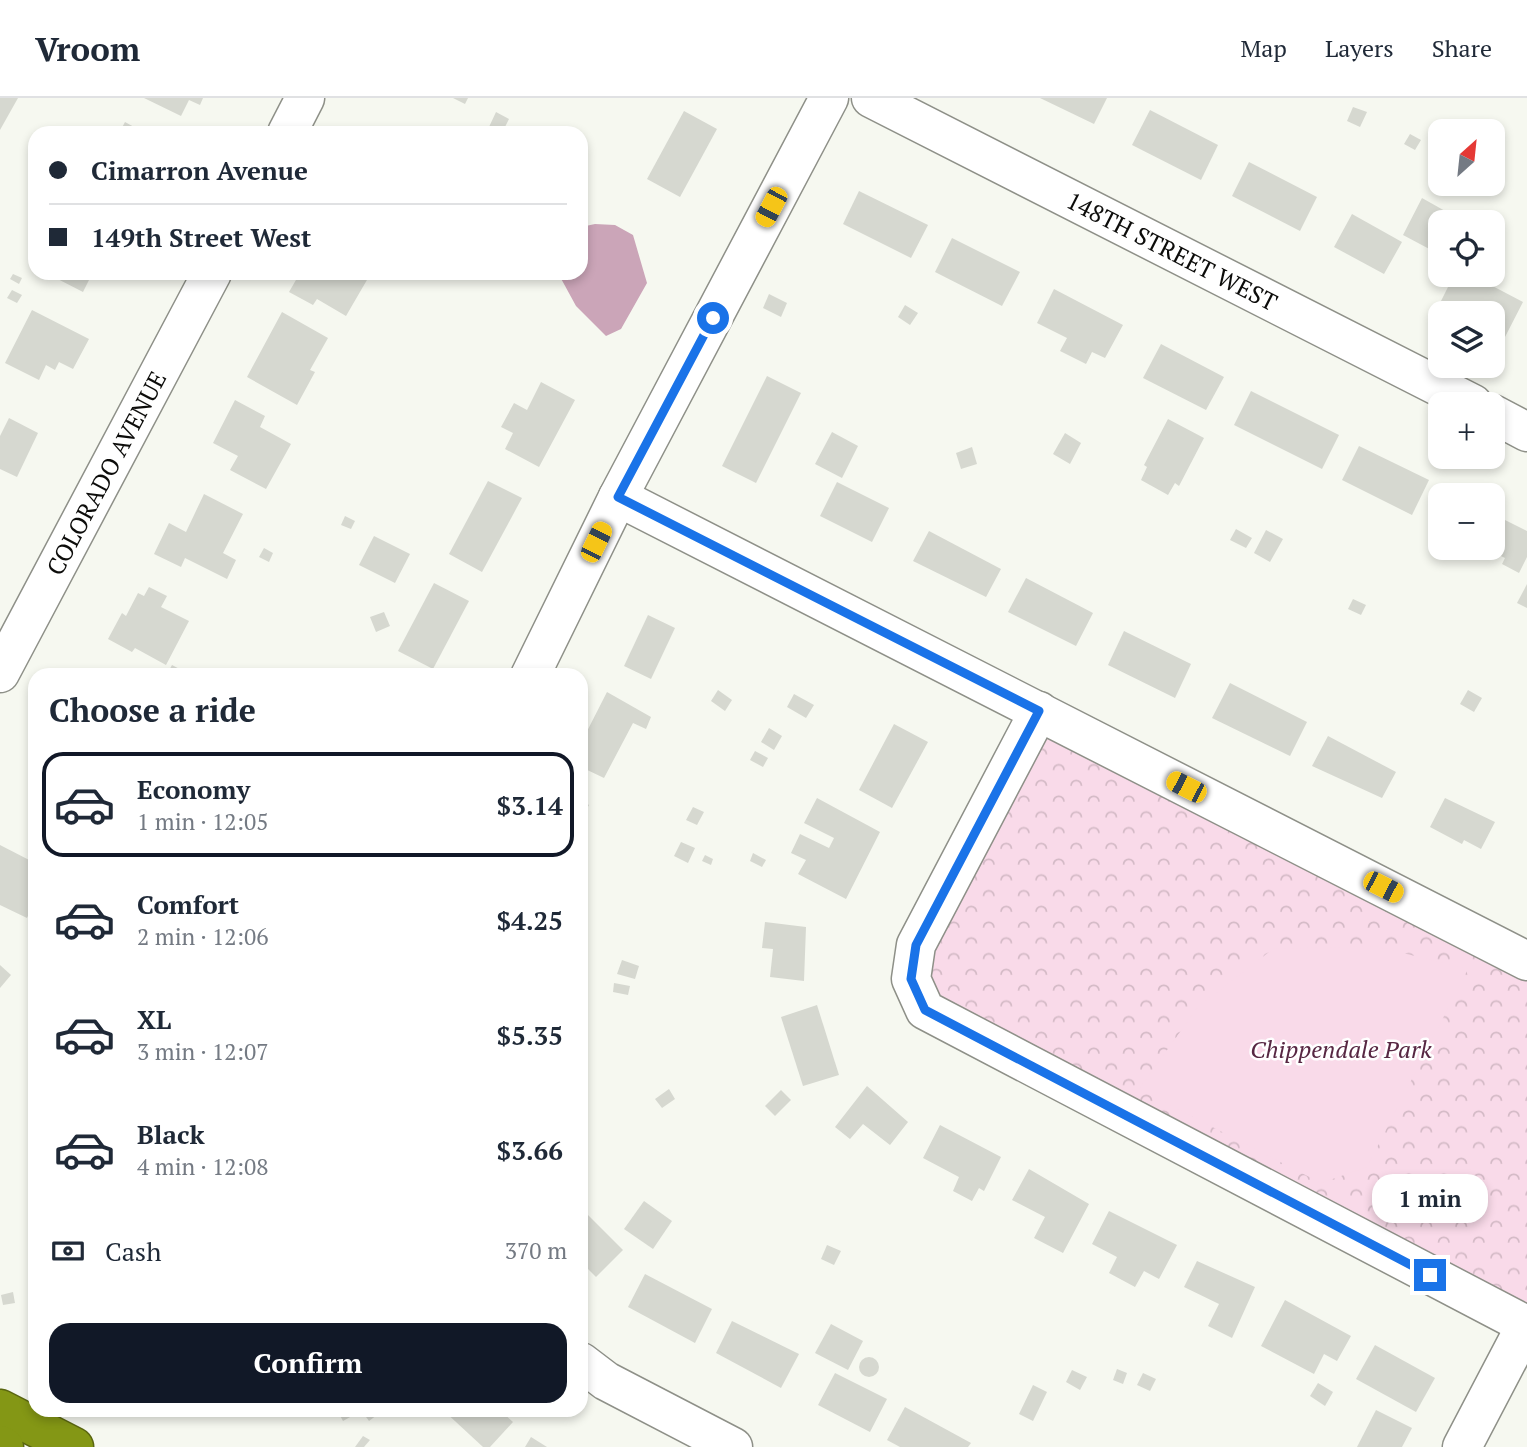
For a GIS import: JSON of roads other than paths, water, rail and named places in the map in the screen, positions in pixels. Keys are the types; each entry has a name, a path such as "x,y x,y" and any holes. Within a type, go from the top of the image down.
{"highway":[{"path":"0,1409 74,1447"}],"street":[{"path":"291,126 305,98"},
{"path":"534,668 618,497 829,98"},
{"name":"148TH STREET WEST","path":"871,98 1449,392"},
{"name":"COLORADO AVENUE","path":"0,673 208,280"},
{"path":"1505,420 1527,432"},
{"path":"618,497 1527,961"},
{"path":"1039,711 916,945 911,979 925,1010 1527,1324 1462,1447"},
{"path":"588,1368 606,1381 733,1447"}],"park label":[{"name":"Chippendale Park","path":"1341,1049"}]}
